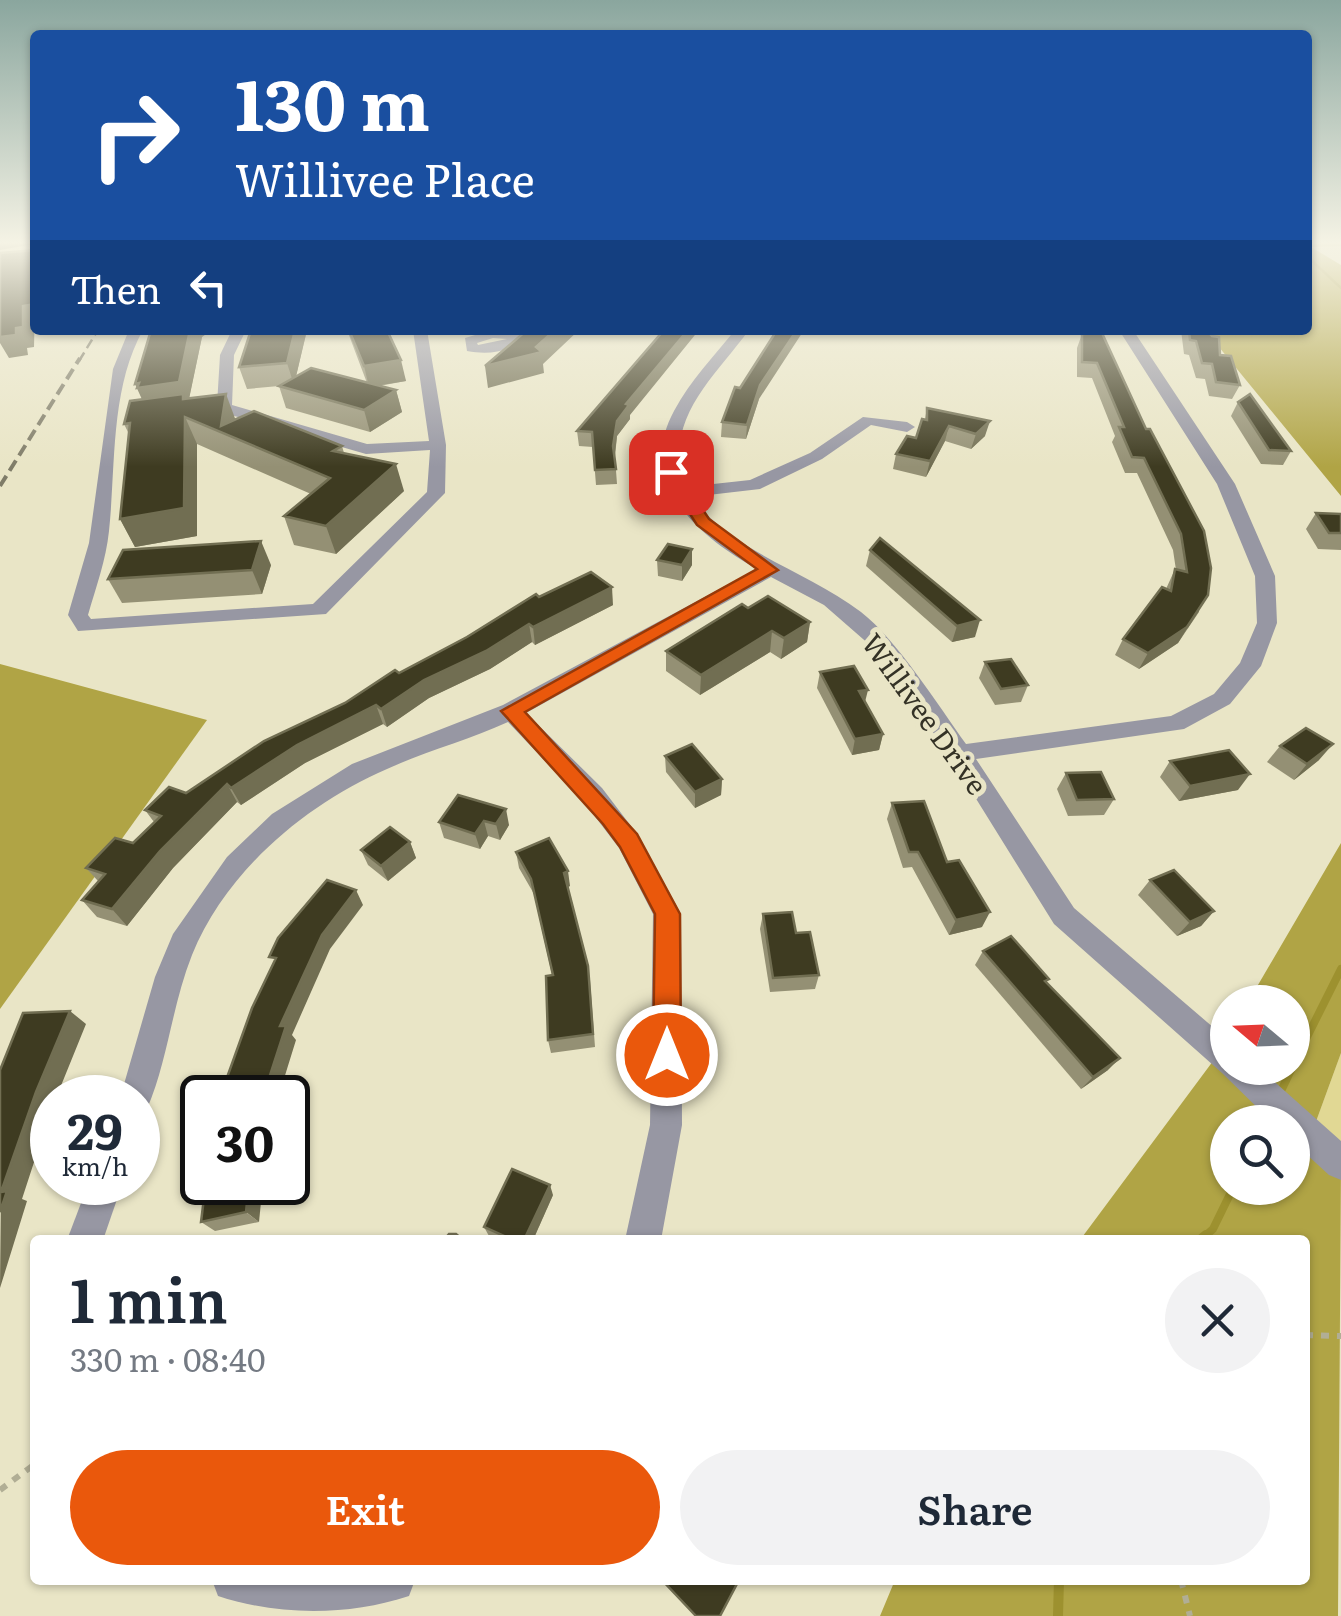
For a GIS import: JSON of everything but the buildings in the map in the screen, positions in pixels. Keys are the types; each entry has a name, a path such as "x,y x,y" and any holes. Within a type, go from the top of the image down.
{"street":[{"path":"132,335 113,403 123,423 100,538 78,614 85,626 102,628 319,610 436,493 438,445 421,335"},
{"path":"224,408 228,355 238,335"},
{"name":"Willivee Drive","path":"738,335 685,408 669,438 671,472 682,493 702,522 724,540 769,570 826,598 872,633 960,753 1064,916 1210,1044"},
{"path":"960,753 1176,723 1222,699 1250,666 1266,623 1265,576 1226,484 1129,335"},
{"path":"187,414 224,408 366,449 438,445"},
{"path":"682,493 754,485 816,456 868,420 907,427"},
{"path":"143,1075 182,946 225,874 286,816 361,770 464,734 511,711 769,570"},
{"path":"511,711 593,795 628,840 668,914 666,1126 644,1235"},
{"path":"1255,1085 1341,1163"},
{"path":"87,1235 98,1205"},
{"path":"258,1585 311,1596 367,1585"}],"path":[{"path":"1310,1335 1341,1336"},
{"path":"0,1490 30,1468"},
{"path":"1181,1585 1190,1616"}],"shaded area":[{"path":"1312,316 1341,316 1341,496 1209,335 1312,335"},
{"path":"0,664 207,720 0,1009"},
{"path":"1341,843 1341,1053 1314,1127 1310,1124 1310,1105 1288,1105 1265,1085 1310,1085 1310,985 1258,985"},
{"path":"1341,1053 1341,1153 1314,1127"},
{"path":"1210,1065 1210,1085 1254,1085 1276,1105 1210,1105 1210,1205 1310,1205 1310,1135 1341,1163 1338,1616 880,1616 893,1585 1310,1585 1310,1235 1084,1235"}],"waterway":[{"path":"1310,1031 1341,969"},
{"path":"1280,1093 1284,1085"},
{"path":"1206,1235 1225,1205"},
{"path":"1058,1616 1059,1585"}],"railway":[{"path":"79,361 95,335"},
{"path":"0,486 80,358"}],"route":[{"path":"667,1055 668,914 628,840 611,818 576,776 511,711 769,570 702,522 671,472"}]}
